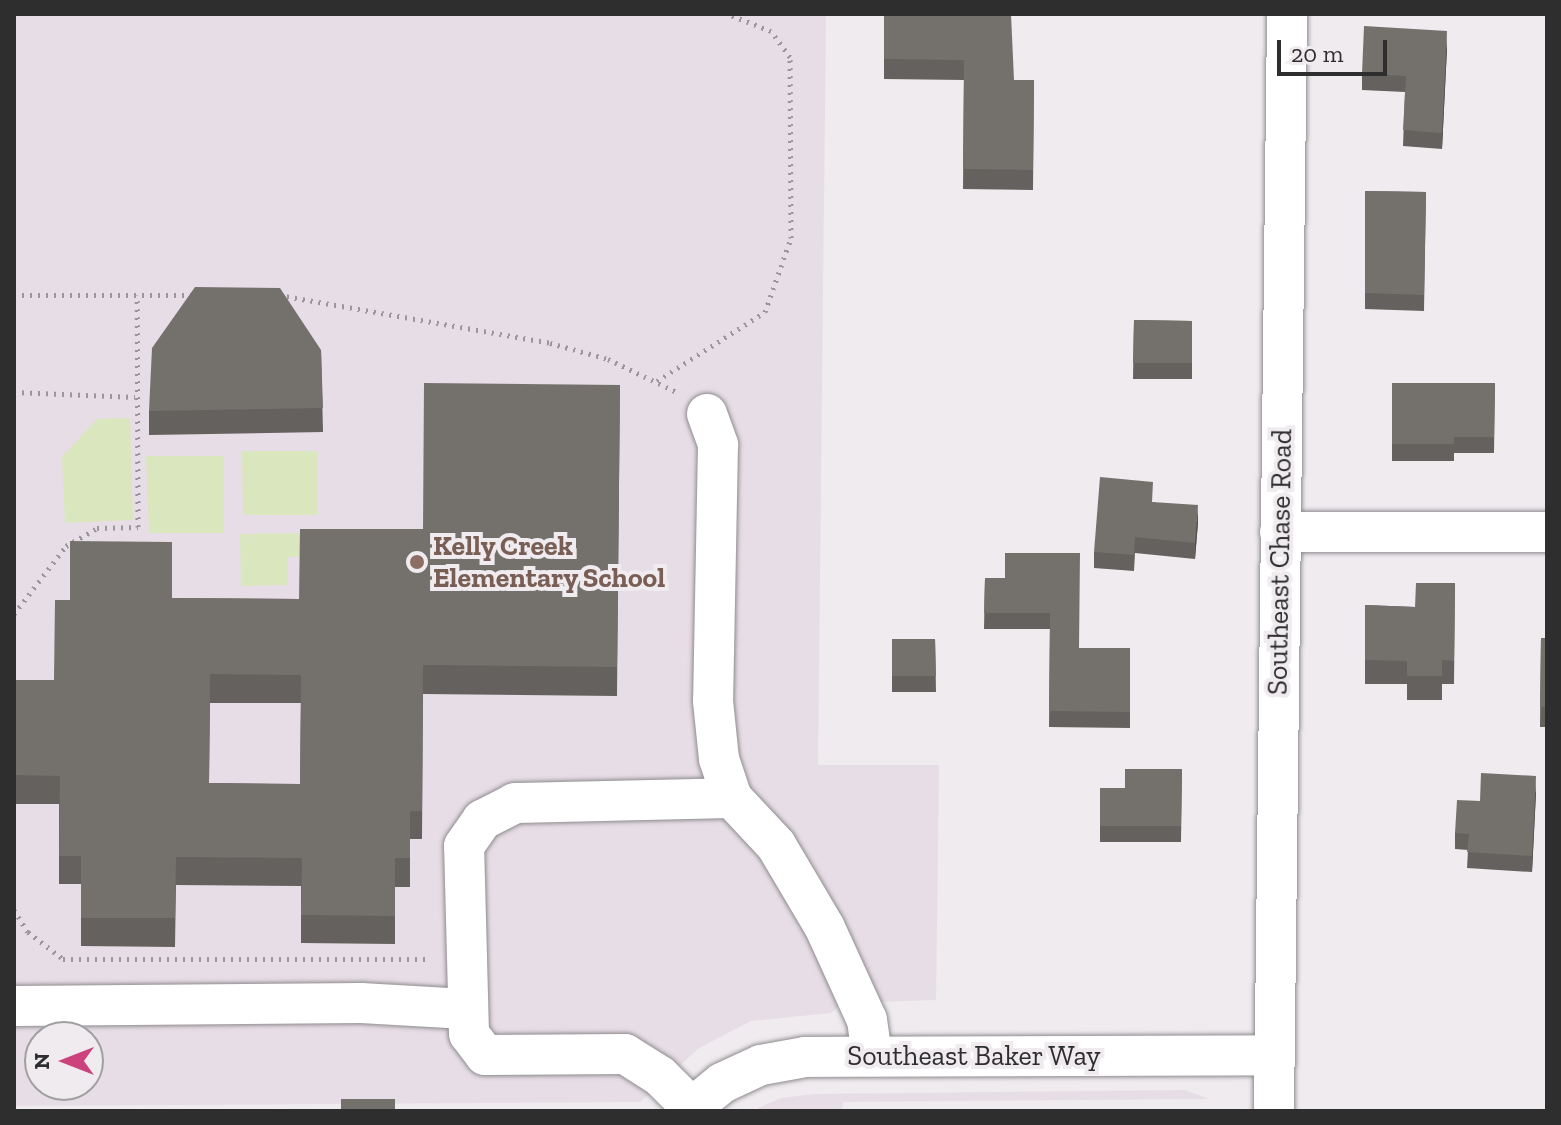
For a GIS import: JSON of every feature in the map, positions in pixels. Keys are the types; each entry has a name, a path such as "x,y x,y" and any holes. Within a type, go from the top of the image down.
{"street":[{"name":"Southeast Chase Road","path":"1274,1111 1287,14"},
{"path":"707,414 718,445 713,701 719,759 732,798 776,845 825,928 867,1020 872,1056"},
{"path":"1280,532 1547,532"},
{"path":"690,1109 660,1076 625,1054 485,1055 469,1034 466,1009 464,846 482,820 515,803 732,798"},
{"path":"14,1006 361,1003 466,1009"},
{"name":"Southeast Baker Way","path":"690,1109 722,1083 761,1065 805,1057 1275,1055"}],"path":[{"path":"656,381 765,312 791,238 790,57 771,31 728,14"},
{"path":"14,295 197,295"},
{"path":"14,614 66,546 97,528 138,527 135,397 137,295"},
{"path":"273,295 550,343 656,381 707,414"},
{"path":"14,392 135,397"},
{"path":"14,910 28,932 63,959 407,959"}],"shaded area":[{"name":"Kelly Creek Elementary School","path":"14,14 826,14 818,765 939,765 936,1000 842,1003 831,1013 751,1021 699,1048 640,1102 14,1106"},
{"path":"1185,1090 1209,1099 843,1102 842,1111 752,1111 781,1098 814,1094"}],"green space":[{"path":"130,418 133,520 65,523 62,457 97,419"},
{"path":"242,451 317,451 317,515 243,515"},
{"path":"146,456 224,456 224,533 149,533"},
{"path":"308,533 309,556 288,557 288,585 241,586 240,534"}],"building":[{"path":"884,14 1011,14 1014,80 1034,80 1033,170 963,169 964,60 884,59"},
{"path":"1364,26 1447,31 1442,133 1403,130 1406,76 1362,74"},
{"path":"1365,191 1426,192 1424,295 1365,293"},
{"path":"195,287 280,288 321,350 323,408 149,411 152,348"},
{"path":"1134,320 1192,321 1192,363 1133,363"},
{"path":"424,383 620,385 617,667 423,665 422,811 410,811 410,858 395,858 395,916 301,915 302,858 176,857 175,918 81,918 81,856 59,856 60,776 14,775 14,680 54,680 55,600 70,600 70,541 172,542 172,598 299,599 300,529 423,529","holes":["210,674 301,675 300,784 209,783"]},
{"path":"1392,383 1495,383 1494,437 1454,437 1454,444 1392,444"},
{"path":"1100,477 1153,482 1152,502 1198,505 1195,543 1135,537 1134,555 1094,552"},
{"path":"1005,553 1080,553 1079,648 1130,648 1130,712 1049,711 1050,613 984,613 985,578 1005,578"},
{"path":"1416,583 1455,583 1454,661 1442,660 1442,676 1407,676 1407,661 1365,660 1365,605 1415,607"},
{"path":"1541,638 1547,638 1547,707 1540,707"},
{"path":"892,639 935,639 936,676 892,676"},
{"path":"1125,769 1182,769 1181,826 1100,826 1100,788 1125,788"},
{"path":"1481,773 1536,776 1532,856 1467,852 1469,834 1455,833 1457,800 1480,801"},
{"path":"341,1099 395,1099 395,1111 341,1111"}],"place":[{"name":"Kelly Creek Elementary School","path":"417,562"}]}
